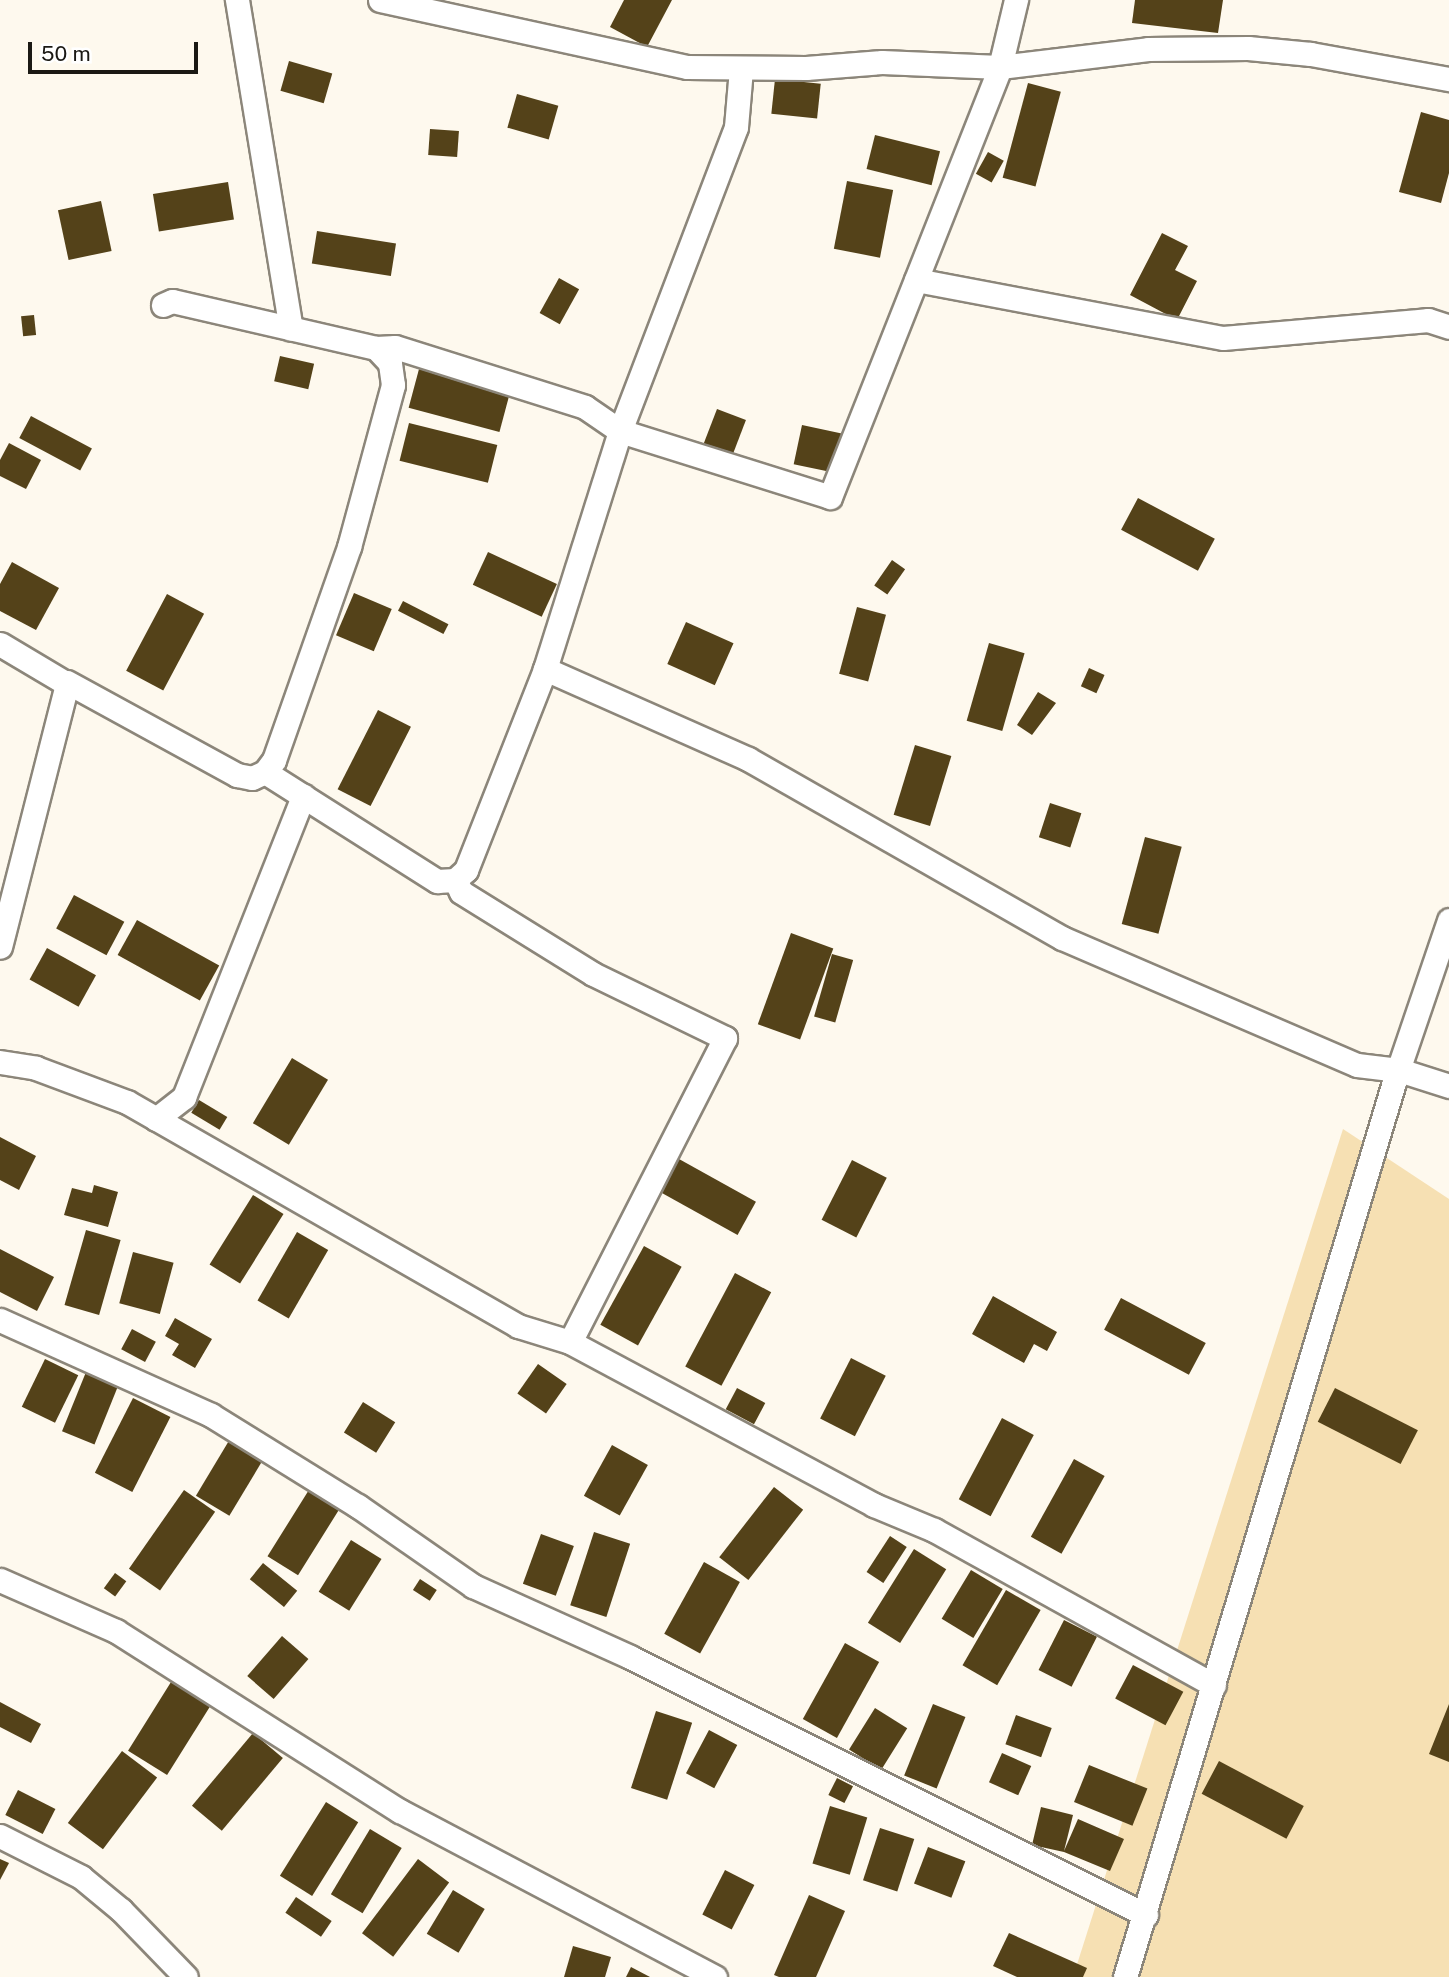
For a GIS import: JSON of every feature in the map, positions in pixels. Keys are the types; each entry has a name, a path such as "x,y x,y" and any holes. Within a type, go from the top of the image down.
{"street":[{"path":"237,0 291,328"},
{"path":"380,0 687,67 741,69 882,62 1000,67 1147,49 1248,48 1311,54 1449,79"},
{"path":"163,305 172,301 376,348 395,347 585,407 620,431 830,497 1000,67 1016,0"},
{"path":"265,772 437,881 454,880 466,870 545,669 620,431 736,127 741,69"},
{"path":"916,280 1223,338 1428,320 1449,327"},
{"path":"0,644 237,775 252,778 265,772 274,760 349,547 393,385 390,363 376,348"},
{"path":"545,669 748,759 1062,938 1357,1065 1399,1070 1449,1086"},
{"path":"0,947 66,682"},
{"path":"156,1119 184,1097 303,796"},
{"path":"454,880 461,892 593,974 725,1038 570,1342"},
{"path":"1125,1977 1146,1915 1399,1070 1449,920"},
{"path":"0,1062 36,1068 78,1083 156,1119 518,1326 570,1342 874,1505 934,1530 1214,1685"},
{"path":"0,1321 211,1415 358,1506 473,1586 630,1657 1146,1915"},
{"path":"0,1580 116,1631 400,1811 715,1977"},
{"path":"0,1836 81,1877 121,1910 186,1977"}],"shaded area":[{"path":"1343,1129 1449,1199 1449,1977 1073,1977"}],"building":[{"path":"624,0 672,0 647,47 610,27"},
{"path":"1135,0 1223,0 1218,33 1132,23"},
{"path":"289,61 332,73 324,103 280,91"},
{"path":"775,79 821,84 817,119 771,114"},
{"path":"1028,83 1061,92 1035,186 1003,178"},
{"path":"517,94 558,106 549,139 507,128"},
{"path":"1421,112 1449,120 1449,173 1441,203 1399,192"},
{"path":"430,129 459,131 457,157 428,155"},
{"path":"875,135 940,151 932,185 867,169"},
{"path":"988,152 1004,161 992,183 976,174"},
{"path":"847,181 893,190 880,258 834,249"},
{"path":"228,182 234,220 159,231 153,194"},
{"path":"101,201 112,251 69,260 58,210"},
{"path":"317,231 396,244 391,276 312,264"},
{"path":"1162,233 1188,246 1175,270 1197,281 1177,320 1130,295"},
{"path":"559,278 579,289 560,324 540,313"},
{"path":"34,315 36,335 23,336 21,316"},
{"path":"280,356 314,364 308,389 274,381"},
{"path":"419,369 510,393 499,432 409,408"},
{"path":"717,409 746,420 732,457 703,446"},
{"path":"31,416 92,448 80,470 19,438"},
{"path":"409,423 497,445 488,483 400,461"},
{"path":"802,425 844,434 836,473 794,464"},
{"path":"9,443 41,460 26,489 0,476 0,460"},
{"path":"1138,498 1215,539 1198,571 1121,530"},
{"path":"488,552 557,584 542,617 473,585"},
{"path":"892,560 905,569 887,595 874,585"},
{"path":"12,562 59,588 36,630 0,611 0,584"},
{"path":"354,593 392,609 374,651 336,635"},
{"path":"167,594 204,614 163,691 126,671"},
{"path":"403,601 448,624 443,634 398,611"},
{"path":"857,607 886,615 868,681 839,674"},
{"path":"686,622 734,643 715,685 667,664"},
{"path":"989,643 1025,653 1002,731 967,721"},
{"path":"1089,668 1105,675 1096,693 1081,686"},
{"path":"1038,692 1056,703 1032,735 1017,725"},
{"path":"378,710 411,727 371,806 338,789"},
{"path":"915,745 951,756 930,826 894,815"},
{"path":"1050,803 1081,813 1070,847 1039,837"},
{"path":"1145,837 1182,847 1158,934 1122,924"},
{"path":"74,895 124,922 106,955 56,929"},
{"path":"137,920 219,966 200,1001 118,955"},
{"path":"791,933 833,948 800,1040 758,1024"},
{"path":"47,948 96,975 79,1007 30,979"},
{"path":"832,954 853,960 835,1023 814,1016"},
{"path":"292,1058 328,1080 289,1145 253,1123"},
{"path":"199,1100 227,1117 220,1130 191,1113"},
{"path":"0,1137 36,1156 19,1190 0,1180"},
{"path":"679,1159 756,1202 738,1235 661,1192"},
{"path":"852,1160 887,1178 856,1237 822,1220"},
{"path":"94,1185 118,1192 108,1227 64,1215 72,1188 92,1193"},
{"path":"253,1195 284,1214 240,1284 210,1265"},
{"path":"86,1230 121,1240 99,1315 65,1305"},
{"path":"297,1232 328,1250 289,1318 257,1300"},
{"path":"644,1246 682,1267 638,1346 600,1325"},
{"path":"0,1249 54,1277 37,1311 0,1292"},
{"path":"133,1252 174,1263 160,1314 119,1303"},
{"path":"735,1273 771,1292 721,1386 685,1367"},
{"path":"993,1296 1057,1332 1047,1351 1034,1344 1024,1363 972,1334"},
{"path":"1121,1298 1206,1343 1189,1375 1104,1330"},
{"path":"175,1318 212,1339 195,1368 172,1355 179,1344 165,1336"},
{"path":"132,1329 156,1342 145,1362 121,1349"},
{"path":"851,1358 886,1376 855,1436 820,1419"},
{"path":"45,1359 78,1375 55,1423 22,1407"},
{"path":"538,1364 567,1384 546,1414 517,1393"},
{"path":"86,1372 118,1385 94,1444 62,1431"},
{"path":"737,1388 765,1403 754,1424 726,1409"},
{"path":"1335,1388 1418,1430 1401,1464 1318,1422"},
{"path":"133,1398 170,1417 132,1492 95,1473"},
{"path":"363,1402 395,1422 376,1453 344,1433"},
{"path":"1002,1418 1034,1435 991,1516 959,1499"},
{"path":"233,1434 266,1454 229,1516 196,1496"},
{"path":"612,1445 648,1465 620,1516 584,1496"},
{"path":"1074,1459 1105,1476 1061,1554 1031,1537"},
{"path":"312,1485 343,1504 298,1575 267,1556"},
{"path":"774,1487 803,1510 748,1580 719,1557"},
{"path":"184,1490 215,1512 160,1590 129,1569"},
{"path":"594,1532 630,1544 606,1617 570,1605"},
{"path":"541,1534 574,1546 556,1596 523,1584"},
{"path":"890,1536 907,1547 883,1583 867,1572"},
{"path":"351,1540 382,1559 349,1611 319,1592"},
{"path":"914,1549 946,1569 900,1643 868,1623"},
{"path":"704,1562 740,1582 700,1654 664,1634"},
{"path":"263,1563 297,1591 284,1607 250,1579"},
{"path":"971,1570 1003,1589 973,1638 942,1619"},
{"path":"115,1573 126,1581 115,1597 104,1588"},
{"path":"420,1579 437,1590 430,1601 413,1590"},
{"path":"1006,1590 1041,1610 997,1685 962,1665"},
{"path":"1064,1620 1097,1637 1072,1687 1039,1670"},
{"path":"282,1636 308,1659 274,1699 247,1676"},
{"path":"845,1643 879,1662 837,1738 803,1719"},
{"path":"1133,1665 1183,1692 1165,1725 1115,1699"},
{"path":"171,1682 210,1706 167,1775 128,1751"},
{"path":"0,1702 41,1724 31,1743 0,1727"},
{"path":"933,1704 965,1717 937,1789 904,1775"},
{"path":"1449,1704 1449,1762 1429,1754"},
{"path":"875,1708 907,1728 881,1770 849,1750"},
{"path":"656,1711 692,1723 667,1800 631,1788"},
{"path":"1016,1715 1052,1728 1041,1757 1005,1744"},
{"path":"709,1730 737,1745 714,1788 686,1773"},
{"path":"253,1733 283,1758 222,1831 192,1806"},
{"path":"122,1751 157,1777 103,1849 68,1823"},
{"path":"1002,1753 1031,1766 1018,1795 989,1782"},
{"path":"1219,1761 1304,1806 1286,1839 1202,1794"},
{"path":"1089,1765 1147,1789 1132,1826 1074,1802"},
{"path":"837,1778 853,1786 844,1803 828,1795"},
{"path":"18,1790 55,1809 43,1834 5,1815"},
{"path":"326,1802 358,1822 312,1896 280,1876"},
{"path":"830,1806 867,1817 850,1875 812,1863"},
{"path":"1041,1807 1073,1815 1064,1851 1078,1819 1124,1839 1110,1871 1064,1852 1032,1845"},
{"path":"880,1828 914,1839 897,1891 863,1880"},
{"path":"370,1829 402,1848 363,1913 331,1894"},
{"path":"928,1847 965,1861 951,1898 914,1883"},
{"path":"0,1859 9,1863 0,1880"},
{"path":"418,1859 449,1882 393,1957 362,1933"},
{"path":"725,1870 754,1885 732,1930 702,1915"},
{"path":"453,1890 485,1909 458,1953 427,1934"},
{"path":"809,1895 845,1911 816,1977 774,1975"},
{"path":"296,1897 332,1921 321,1937 285,1913"},
{"path":"1009,1933 1087,1968 1083,1977 1017,1977 993,1966"},
{"path":"573,1946 611,1957 605,1977 564,1977"},
{"path":"631,1967 650,1977 626,1977"}]}
